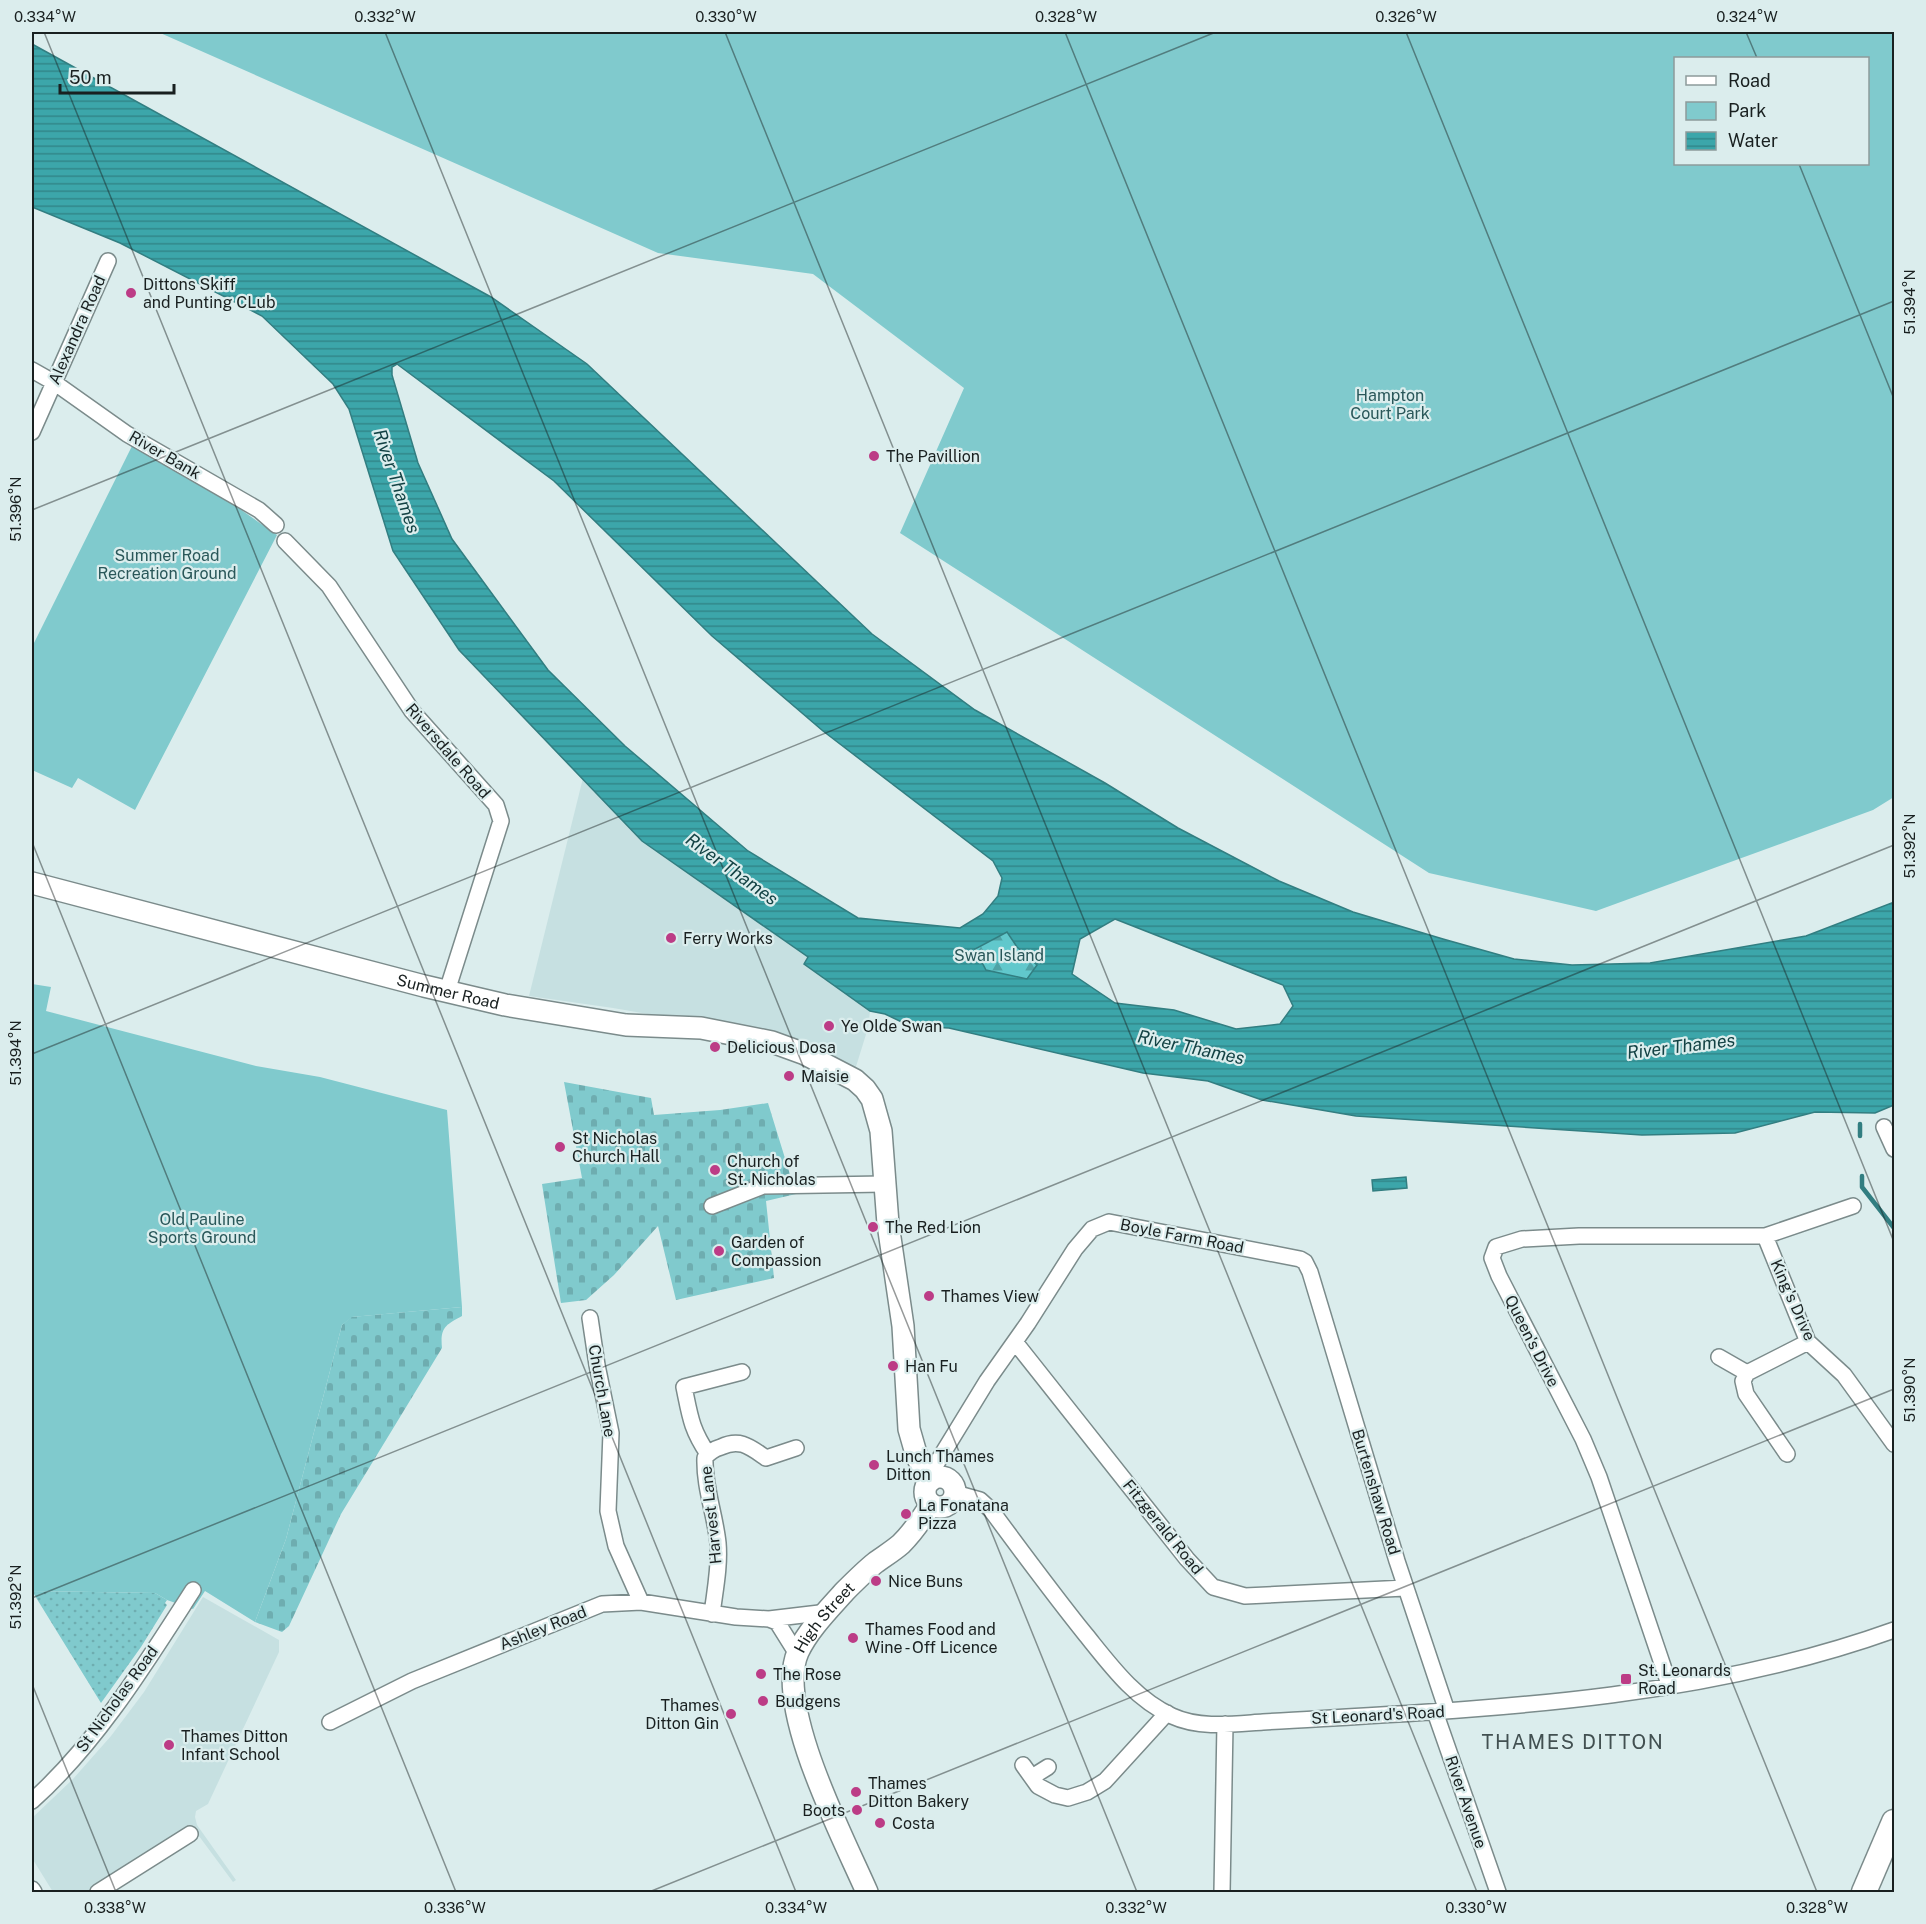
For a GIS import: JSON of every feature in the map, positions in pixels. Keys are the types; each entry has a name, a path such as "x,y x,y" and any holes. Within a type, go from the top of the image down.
{"main road":[{"path":"1864,1893 1894,1822"}],"street":[{"name":"Alexandra Road","path":"32,432 108,261"},
{"name":"River Bank","path":"32,370 55,383 127,434 259,510 276,525"},
{"name":"Riversdale Road","path":"285,541 329,586 412,711 495,805 501,821 447,991"},
{"name":"Summer Road","path":"32,883 512,1006 626,1025 677,1025 772,1042 805,1054 855,1080 865,1089 872,1099 881,1131 884,1184"},
{"path":"1884,1127 1894,1149"},
{"path":"712,1206 763,1186 884,1184 903,1326 909,1429 917,1457 933,1479"},
{"path":"1766,1236 1853,1206"},
{"name":"Boyle Farm Road","path":"933,1479 940,1457 987,1381 1075,1250 1092,1229 1102,1223 1129,1225 1291,1257 1305,1262 1310,1272"},
{"name":"Queen's Drive","path":"1670,1687 1599,1478 1583,1439 1499,1276 1492,1258 1496,1247 1521,1239 1579,1236 1766,1236"},
{"name":"King's Drive","path":"1766,1236 1808,1341 1845,1375 1894,1444"},
{"name":"Burtenshaw Road","path":"1310,1272 1406,1588 1441,1712"},
{"name":"Church Lane","path":"590,1318 611,1433 608,1511 616,1546 641,1602"},
{"path":"1787,1454 1746,1394 1743,1381 1748,1373 1808,1341"},
{"name":"Fitzgerald Road","path":"1015,1342 1187,1559 1213,1587 1245,1596 1406,1588"},
{"path":"1719,1357 1748,1373"},
{"name":"Harvest Lane","path":"708,1454 696,1436 684,1387 742,1372"},
{"name":"Harvest Lane","path":"712,1614 719,1561 705,1472 705,1458 724,1445 738,1442 749,1445 766,1458 796,1448"},
{"path":"933,1479 947,1479 954,1487 955,1493 948,1505 940,1507 931,1504 925,1493 927,1484 933,1479"},
{"name":"St Leonard's Road","path":"955,1493 980,1500 991,1510 1120,1677 1143,1699 1173,1717 1197,1723 1225,1724 1441,1712 1564,1702 1670,1687 1775,1666 1836,1650 1894,1630"},
{"name":"High Street","path":"867,1893 823,1790 796,1717 792,1687 797,1654 808,1635 845,1591 872,1565 900,1545 919,1524 931,1504"},
{"name":"St Nicholas Road","path":"32,1801 82,1749 135,1678 193,1590"},
{"name":"Ashley Road","path":"330,1722 412,1682 602,1604 641,1602 712,1614 769,1619 828,1612"},
{"path":"769,1619 777,1623 797,1654"},
{"name":"River Avenue","path":"1441,1712 1498,1893"},
{"path":"1048,1767 1027,1771 1038,1785 1055,1795 1068,1798 1087,1792 1105,1781 1167,1713"},
{"path":"1222,1893 1225,1724"},
{"path":"98,1893 180,1850 190,1834"},
{"path":"32,1888 34,1893"}],"shaded area":[{"path":"583,778 642,841 809,957 805,965 870,1011 868,1028 854,1073 770,1035 529,996"},
{"name":"Thames Ditton Infant School","path":"203,1597 279,1640 279,1652 208,1804 196,1811 197,1825 236,1880 233,1882 193,1828 86,1892 53,1892 32,1858 32,1818 73,1779 111,1736 144,1692"}],"green space":[{"name":"Hampton Court Park","path":"158,32 1894,32 1894,797 1873,810 1596,911 1429,873 900,533 964,388 813,274 658,253"},
{"name":"Summer Road Recreation Ground","path":"132,446 237,507 277,535 135,810 78,778 72,788 32,770 32,647"},
{"name":"Swan Island","path":"1007,932 1017,947 1037,965 1027,979 985,970 975,949"},
{"name":"Old Pauline Sports Ground","path":"32,984 51,987 46,1011 256,1066 320,1077 447,1110 462,1307 352,1317 342,1325 286,1539 255,1622 205,1591 193,1609 155,1593 32,1591"},
{"path":"564,1082 651,1098 654,1115 720,1110 768,1103 796,1194 766,1201 774,1278 676,1300 658,1226 614,1275 586,1300 561,1303 542,1184 582,1178"},
{"path":"462,1307 462,1316 451,1322 443,1331 442,1348 341,1514 289,1626 282,1632 255,1622 286,1539 342,1325 351,1317"},
{"path":"32,1591 155,1593 167,1600 165,1603 167,1605 141,1647 101,1703"}],"water":[{"name":"River Thames","path":"32,44 491,297 587,364 872,634 975,710 1105,783 1178,828 1279,881 1353,912 1514,959 1572,965 1650,963 1806,936 1894,902 1894,1105 1875,1113 1815,1112 1735,1133 1642,1135 1356,1116 1262,1100 1208,1081 1143,1073 949,1028 910,1026 885,1014 870,1011 804,964 808,957 642,841 459,650 393,551 349,409 333,384 262,316 120,243 32,207","holes":["397,364 554,481 712,636 823,731 993,861 1002,878 998,896 983,914 960,928 858,918 748,851 625,746 548,670 452,539 418,463 392,375 392,367","1115,919 1283,985 1293,1006 1280,1024 1236,1029 1174,1010 1115,1003 1072,974 1080,939","1007,932 1017,947 1037,965 1027,979 986,970 975,949"]},
{"path":"1406,1177 1407,1188 1373,1191 1372,1180"}],"waterway":[{"path":"1860,1124 1860,1136"},
{"path":"1862,1176 1862,1187 1894,1228"}],"place":[{"name":"Dittons Skiff and Punting CLub","path":"131,293"},
{"name":"The Pavillion","path":"874,456"},
{"name":"Ferry Works","path":"671,938"},
{"name":"Ye Olde Swan","path":"829,1026"},
{"name":"Delicious Dosa","path":"715,1047"},
{"name":"Maisie","path":"789,1076"},
{"name":"St Nicholas Church Hall","path":"560,1147"},
{"name":"Church of St. Nicholas","path":"715,1170"},
{"name":"The Red Lion","path":"873,1227"},
{"name":"Garden of Compassion","path":"719,1251"},
{"name":"Thames View","path":"929,1296"},
{"name":"Han Fu","path":"893,1366"},
{"name":"Lunch Thames Ditton","path":"874,1465"},
{"name":"La Fonatana Pizza","path":"906,1514"},
{"name":"Nice Buns","path":"876,1581"},
{"name":"Thames Food and Wine - Off Licence","path":"853,1638"},
{"name":"The Rose","path":"761,1674"},
{"name":"St. Leonards Road","path":"1626,1679"},
{"name":"Budgens","path":"763,1701"},
{"name":"Thames Ditton Gin","path":"731,1714"},
{"name":"Thames Ditton Infant School","path":"169,1745"},
{"name":"Thames Ditton Bakery","path":"856,1792"},
{"name":"Boots","path":"857,1810"},
{"name":"Costa","path":"880,1823"}],"district":[{"name":"THAMES DITTON","path":"1573,1742"}]}
